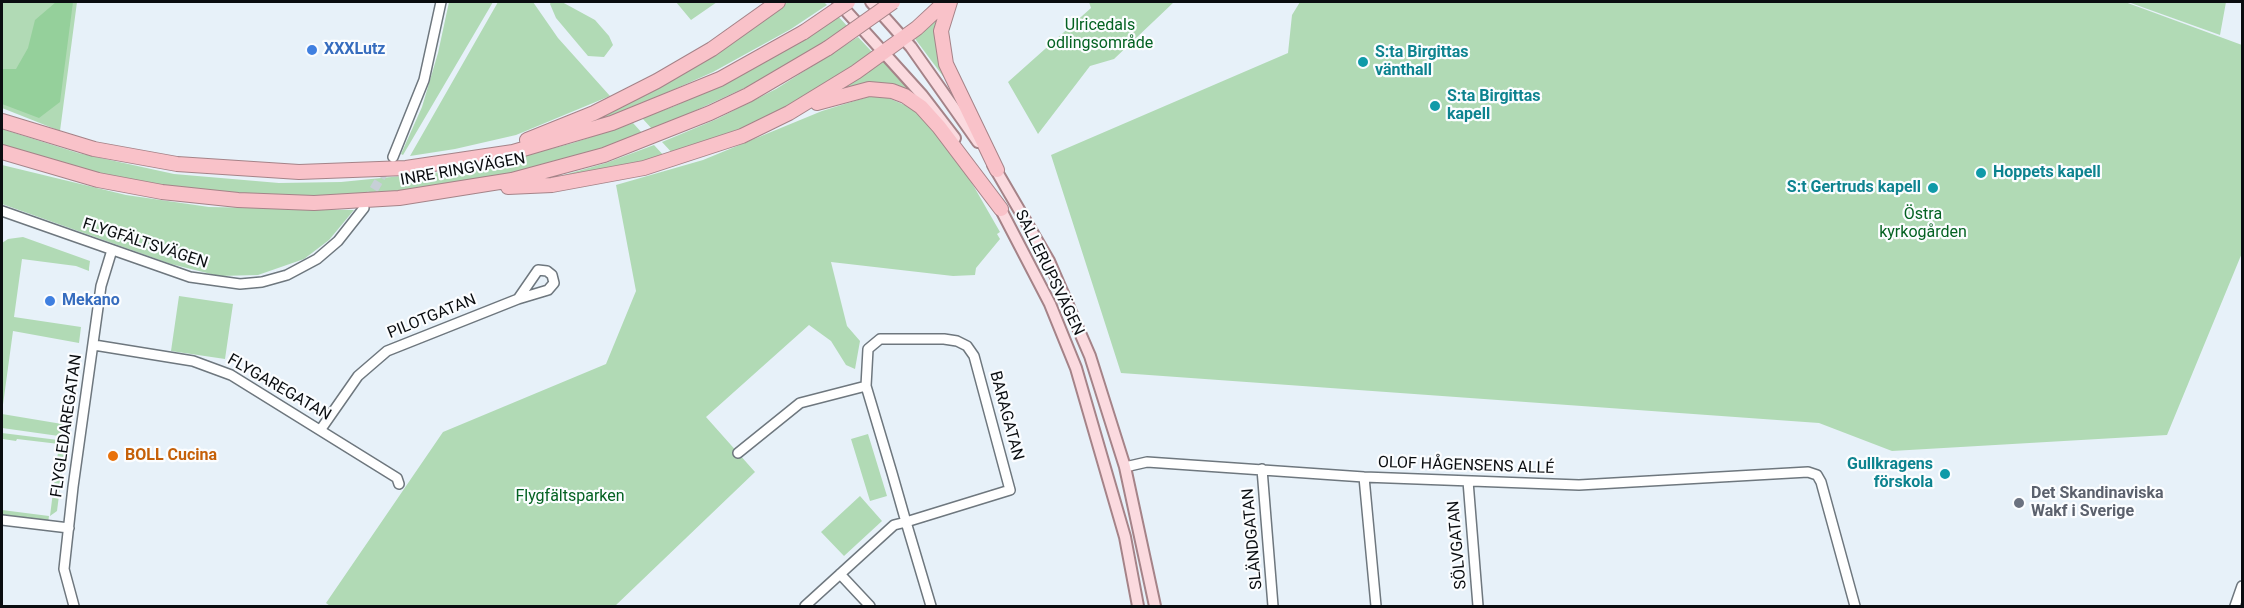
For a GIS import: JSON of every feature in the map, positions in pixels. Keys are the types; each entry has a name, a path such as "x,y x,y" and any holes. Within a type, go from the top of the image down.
{"highway":[{"path":"734,34 758,9 761,2"},
{"path":"445,164 461,154 526,140 594,113 668,75 734,34 778,2"},
{"name":"INRE RINGVÄGEN","path":"2,122 94,150 177,164 224,169 336,172 445,164 513,152 612,123 720,79 804,32 848,2"},
{"name":"INRE RINGVÄGEN","path":"2,152 98,180 162,192 238,200 357,201 422,195 488,184 562,167 648,140 748,95 828,48 893,2"},
{"path":"789,113 885,51 945,2"},
{"path":"950,2 941,31 946,64 997,170"},
{"path":"488,184 514,187 552,185 644,168 717,146 789,113 858,91 885,91 905,96 921,107 939,127 1001,209"}],"main road":[{"name":"SALLERUPSVÄGEN","path":"838,2 885,51 944,122 1001,209 1050,304 1076,368 1125,537 1138,606"},
{"name":"SALLERUPSVÄGEN","path":"871,2 903,38 948,97 997,170 1049,261 1071,308 1110,412 1125,467 1155,606"}],"street":[{"path":"393,157 424,80 441,2"},
{"name":"FLYGFÄLTSVÄGEN","path":"2,211 190,277 240,284 262,282 287,275 317,259 338,241 364,208"},
{"name":"FLYGLEDAREGATAN","path":"74,606 64,569 101,286 112,249"},
{"name":"PILOTGATAN","path":"321,429 358,376 387,351 518,299"},
{"name":"BARAGATAN","path":"866,386 868,349 880,339 957,341 967,346 974,356 1010,490 906,522"},
{"name":"FLYGAREGATAN","path":"94,345 193,361 244,381 397,478 399,484"},
{"path":"738,453 800,403 866,386 931,606"},
{"name":"OLOF HÅGENSENS ALLÉ","path":"1125,467 1147,462 1364,477 1579,485 1808,472 1817,476 1821,482 1855,606"},
{"name":"SLÄNDGATAN","path":"1262,469 1273,606"},
{"path":"1364,477 1376,606"},
{"name":"SÖLVGATAN","path":"1468,481 1478,606"},
{"path":"2,520 69,528"},
{"path":"805,606 894,525 906,522"},
{"path":"840,573 870,606"},
{"path":"2235,606 2242,586"}],"green space":[{"path":"2,2 77,2 60,131 2,108"},
{"path":"56,2 73,2 60,102 39,118 2,104 2,69 16,69 28,48 35,20"},
{"path":"449,2 493,2 403,155 401,154 422,107 438,53"},
{"path":"498,2 533,2 558,38 610,96 516,135 455,149 410,156"},
{"path":"551,2 562,2 595,20 609,36 613,45 604,57 588,56 556,18"},
{"path":"676,2 717,2 691,20"},
{"path":"788,2 824,2 827,5 791,29 713,72 621,113 584,124 733,42"},
{"name":"Ulricedals odlingsområde","path":"1089,2 1174,2 1114,59 1090,66 1038,134 1008,82 1091,8"},
{"name":"Östra kyrkogården","path":"1300,2 2125,2 2242,45 2242,253 2167,435 1892,451 1819,423 1121,373 1051,155 1288,53 1292,15"},
{"path":"2128,2 2226,2 2220,35"},
{"path":"940,13 948,83 913,36"},
{"path":"838,16 848,27 764,79 653,130 642,118 675,106 752,69"},
{"path":"858,37 873,53 824,87 752,127 675,156 662,142 717,119 776,89"},
{"path":"882,59 921,102 909,94 833,92"},
{"name":"Flygfältsparken","path":"871,96 886,97 914,109 950,149 973,185 1000,232 997,234 1000,239 976,268 975,275 953,276 831,262 847,326 860,341 855,369 846,365 831,341 809,325 706,417 755,472 615,606 330,606 326,603 443,432 606,364 636,291 616,185 703,160 822,111"},
{"path":"633,123 643,134 580,155 504,176 426,188 346,196 247,194 139,182 74,168 2,145 2,129 78,153 174,174 279,183 341,182 452,171 504,161 573,143"},
{"path":"654,145 666,158 539,182 606,163"},
{"path":"2,165 126,195 209,207 354,210 329,240 304,259 258,275 219,276 171,264 2,204"},
{"path":"23,237 90,261 89,271 76,266 22,259 14,317 81,327 79,343 13,331 2,412 2,243 8,239"},
{"path":"179,296 233,304 225,359 171,351"},
{"path":"2,414 68,425 66,437 2,428"},
{"path":"2,433 66,441 57,511 50,516 59,444 17,439 16,441 3,439 2,442"},
{"path":"868,434 887,496 870,501 851,439"},
{"path":"860,496 882,521 844,556 821,532"},
{"path":"2,510 49,516 48,523 2,517"}],"tunnel":[{"path":"367,201 387,167"}],"place":[{"name":"XXXLutz","path":"312,50"},
{"name":"S:ta Birgittas vänthall","path":"1363,62"},
{"name":"S:ta Birgittas kapell","path":"1435,106"},
{"name":"Hoppets kapell","path":"1981,173"},
{"name":"S:t Gertruds kapell","path":"1933,188"},
{"name":"Mekano","path":"50,301"},
{"name":"BOLL Cucina","path":"113,456"},
{"name":"Gullkragens förskola","path":"1945,474"},
{"name":"Det Skandinaviska Wakf i Sverige","path":"2019,503"}]}
